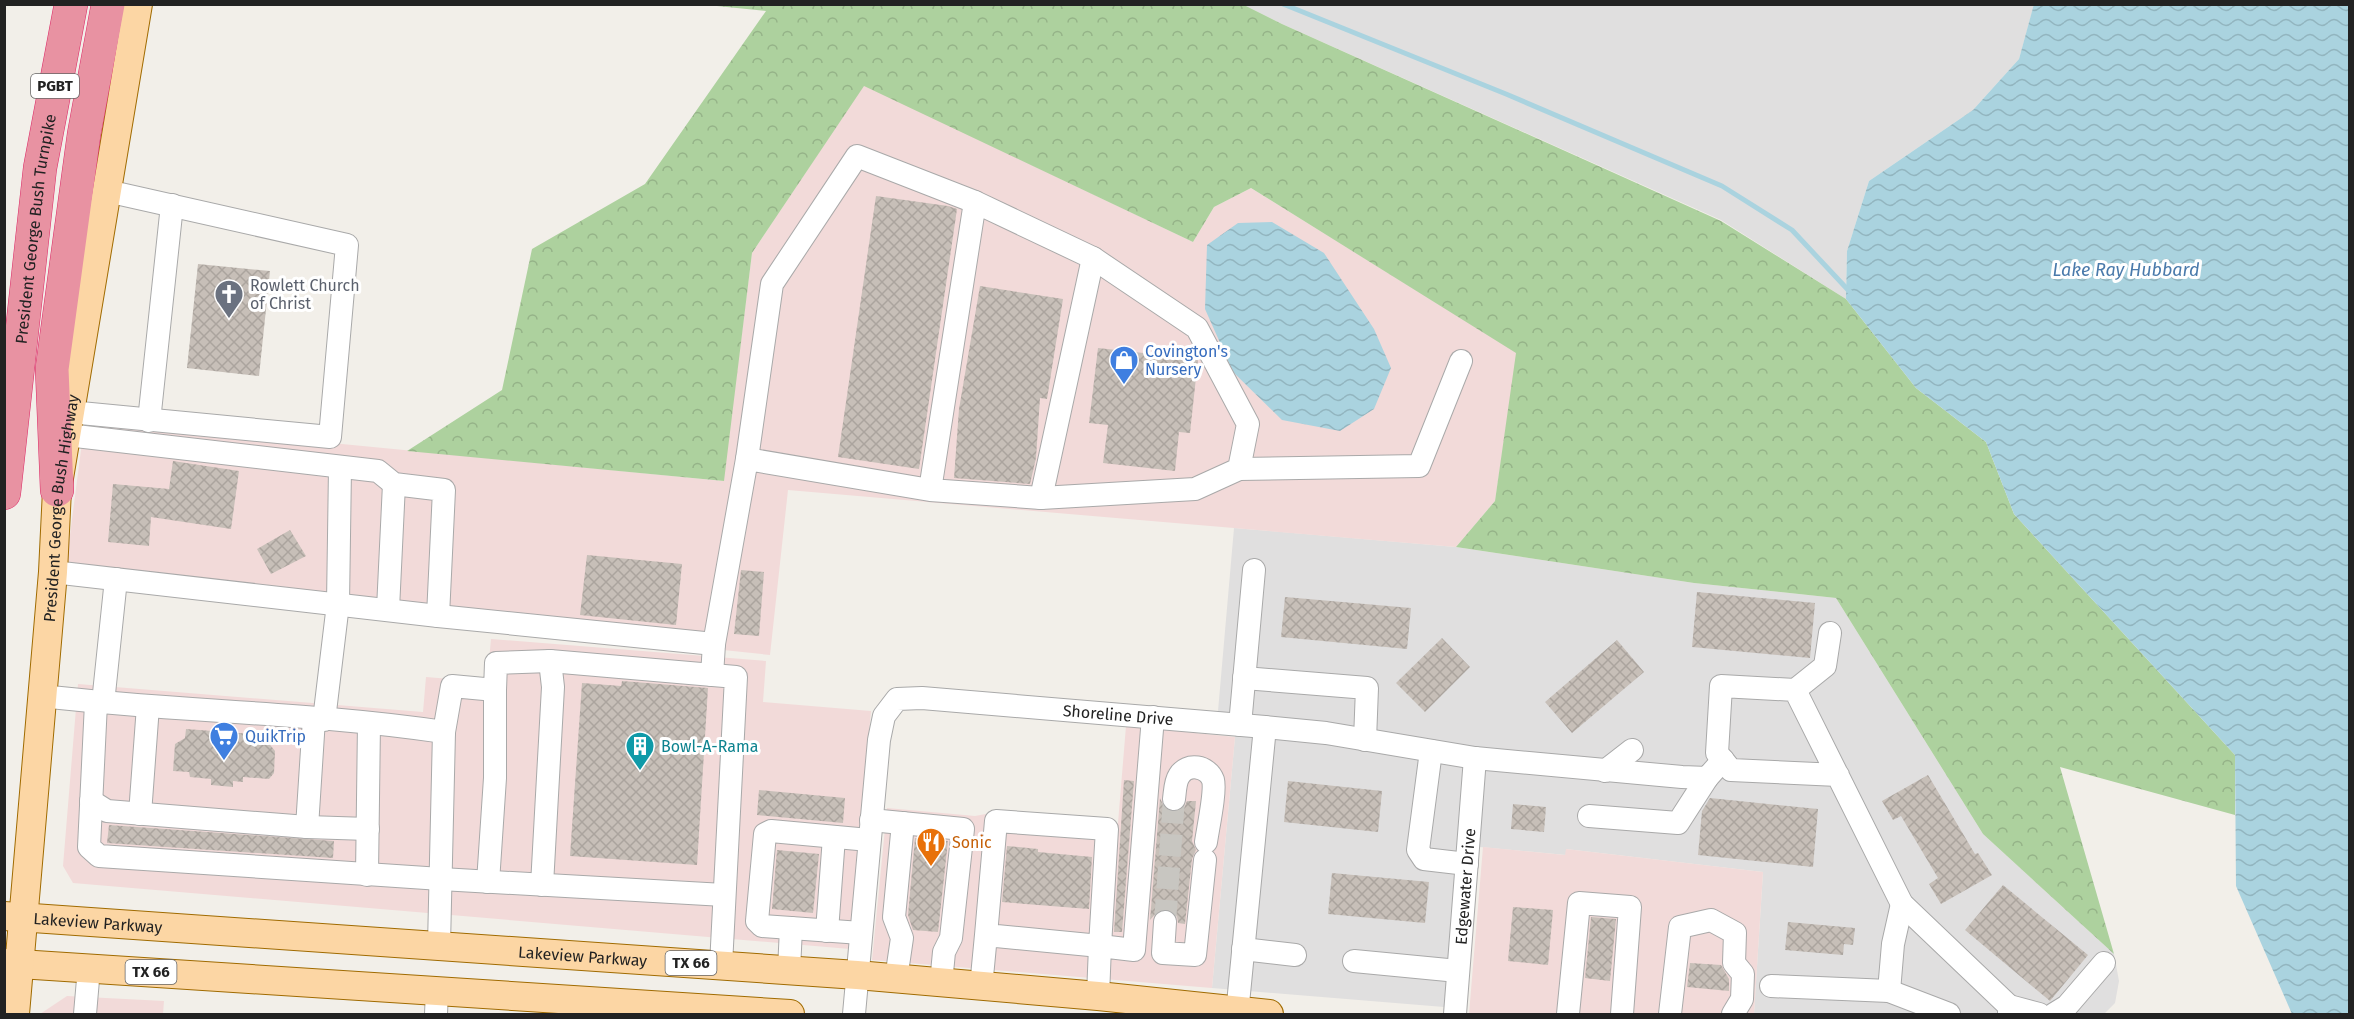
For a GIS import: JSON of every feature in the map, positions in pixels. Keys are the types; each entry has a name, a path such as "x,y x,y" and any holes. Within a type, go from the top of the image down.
{"highway":[{"name":"President George Bush Turnpike","path":"4,493 40,168 71,4"},
{"path":"57,490 52,369 84,134 108,4"}],"main road":[{"name":"President George Bush Highway","path":"15,1014 12,963 14,917 31,824 53,572 57,490 138,4"},
{"path":"4,873 9,868 31,824"},
{"name":"Lakeview Parkway","path":"14,917 857,975 1098,996 1237,1013 1269,1014"},
{"path":"436,1003 440,945"},
{"name":"TX 66","path":"12,963 436,1003 790,1014"}],"street":[{"path":"712,675 714,644 747,459 772,284 857,156 975,202 1093,258 1197,328 1248,424 1239,469"},
{"path":"69,424 149,421 330,437 347,244 107,191"},
{"path":"930,490 975,202"},
{"path":"149,421 172,205"},
{"path":"1041,498 1093,258"},
{"path":"747,459 930,490 1041,498 1195,489 1239,469 1419,466 1461,361"},
{"path":"69,424 340,468 378,471 394,484 444,490 438,616"},
{"path":"307,827 319,719 338,604 340,468"},
{"path":"388,609 394,484"},
{"path":"1240,725 1254,570"},
{"path":"53,572 438,616 714,644"},
{"path":"116,579 99,703 91,801 89,847 99,856 724,895"},
{"path":"1830,633 1825,666 1796,690 1721,686 1717,753 1731,770 1838,775"},
{"path":"542,885 553,687 550,661"},
{"path":"488,882 495,778 496,663 550,661 736,677 721,965"},
{"path":"1244,678 1367,688 1365,740"},
{"path":"440,945 444,732 452,686 495,690"},
{"path":"1796,690 1902,904 2009,1010 2039,1014"},
{"path":"42,696 99,703 369,723 444,732"},
{"name":"Shoreline Drive","path":"854,1014 881,732 884,716 897,699 922,698 1265,727 1475,758 1707,778"},
{"path":"140,814 147,706"},
{"path":"1134,950 1153,717"},
{"path":"368,874 369,723"},
{"path":"1237,1013 1265,727"},
{"path":"1605,771 1632,750"},
{"path":"1431,751 1418,850 1424,860 1467,864"},
{"name":"Edgewater Drive","path":"1455,1014 1475,758"},
{"path":"1589,816 1678,823 1707,778 1723,760"},
{"path":"986,935 1195,955 1214,783 1210,773 1201,768 1192,767 1185,770 1179,776 1174,800"},
{"path":"91,801 107,811 307,827 368,829"},
{"path":"981,987 996,822 1107,829 1098,996"},
{"path":"896,979 902,939 894,916 903,823"},
{"path":"861,933 762,926 757,921 765,834 771,831 834,837 903,823 963,829 951,938 944,952 941,983"},
{"path":"826,931 834,837"},
{"path":"1568,1014 1579,903 1630,907 1622,1014"},
{"path":"1889,991 1893,944 1902,904"},
{"path":"1670,1014 1680,927 1711,920 1735,933 1734,963 1743,974 1742,999 1733,1014"},
{"path":"1163,953 1165,922"},
{"path":"789,970 791,928"},
{"path":"1243,949 1295,954"},
{"path":"1354,961 1458,971"},
{"path":"2054,1014 2060,1013 2067,1006 2104,963"},
{"path":"85,1014 89,969"},
{"path":"1770,986 1889,991 1949,1014"}],"shaded area":[{"path":"1244,5 2034,5 2019,59 1973,110 1869,181 1847,251 1846,299 1721,220"},
{"name":"Covington's Nursery","path":"864,85 1193,242 1214,207 1251,188 1517,353 1495,501 1456,547 788,490 770,655 64,581 85,419 723,481 752,253"},
{"path":"1234,528 1456,547 1694,583 1836,598 1983,834 2114,954 2119,981 2115,1003 2104,1014 1754,1014 1763,872 1566,849 1566,855 1458,845 1444,1007 1212,988 1235,737 1218,711"},
{"path":"491,639 766,661 763,702 871,711 850,949 73,883 63,866 78,684 423,712 426,677 487,682"},
{"path":"1126,726 1235,737 1212,988 872,960 887,808 975,816 991,813 1118,823"},
{"path":"1483,847 1565,855 1566,849 1763,872 1754,1014 1469,1014"},
{"path":"67,996 164,1001 163,1014 40,1014"}],"green space":[{"path":"707,5 1244,5 1721,221 1846,299 1916,388 1986,442 2014,514 2235,755 2235,815 2060,767 2114,954 1983,834 1836,598 1694,583 1456,547 1495,501 1516,353 1251,188 1214,207 1193,242 864,86 752,253 724,481 407,451 502,390 532,249 645,184 766,11"}],"water":[{"name":"Lake Ray Hubbard","path":"2034,4 2349,5 2349,1014 2292,1014 2236,886 2235,755 2014,514 1986,442 1916,388 1846,299 1847,251 1869,181 1973,110 2019,59"},
{"path":"1272,222 1324,253 1374,329 1391,368 1374,409 1340,431 1282,420 1233,372 1205,309 1207,245 1238,223"}],"building":[{"path":"876,196 957,209 919,469 838,457"},
{"name":"Rowlett Church of Christ","path":"198,264 270,271 259,376 187,368"},
{"path":"980,286 1063,299 1047,399 1040,398 1036,458 1030,484 954,478 959,409"},
{"path":"1098,348 1198,359 1190,433 1179,432 1175,471 1103,463 1108,425 1089,423"},
{"path":"173,461 239,471 231,529 151,517 149,546 108,542 113,484 169,489"},
{"path":"290,530 306,556 271,574 257,549"},
{"path":"587,555 682,564 676,625 580,615"},
{"path":"741,570 764,572 759,636 734,634"},
{"path":"1697,592 1815,603 1810,658 1692,647"},
{"path":"1285,597 1411,608 1407,649 1281,637"},
{"path":"1442,638 1470,667 1425,712 1396,683"},
{"path":"1617,640 1644,672 1572,733 1545,702"},
{"name":"Bowl-A-Rama","path":"622,681 708,688 697,865 570,856 582,683 621,686"},
{"name":"QuikTrip","path":"186,729 267,735 267,741 275,751 274,773 269,779 243,777 243,782 233,781 233,787 211,785 211,779 190,777 189,772 173,771 175,744 185,738"},
{"path":"1928,775 1975,854 1978,853 1992,875 1941,904 1929,884 1938,878 1901,816 1893,820 1882,801"},
{"path":"1124,780 1134,781 1122,932 1114,932"},
{"path":"1288,781 1382,791 1378,832 1284,822"},
{"path":"759,790 845,798 843,823 757,815"},
{"path":"1160,798 1165,809 1173,812 1184,808 1187,801 1196,801 1192,841 1196,850 1192,859 1185,924 1178,923 1177,916 1166,909 1159,910 1150,920"},
{"path":"1710,798 1818,809 1813,867 1698,855 1702,811"},
{"path":"1513,804 1546,807 1544,832 1511,829"},
{"path":"109,825 334,841 333,858 107,843"},
{"name":"Sonic","path":"915,838 948,841 938,932 913,930 908,915"},
{"path":"1007,846 1038,849 1038,852 1092,857 1089,909 1002,902"},
{"path":"777,850 819,854 813,913 772,909"},
{"path":"1332,873 1429,882 1425,923 1328,914"},
{"path":"2003,885 2088,955 2050,1001 1965,930"},
{"path":"1513,907 1553,910 1548,965 1508,961"},
{"path":"1591,917 1616,919 1610,981 1585,978"},
{"path":"1788,922 1855,928 1853,945 1844,944 1843,955 1785,950"},
{"path":"1690,963 1721,965 1729,979 1729,991 1687,987"}],"waterway":[{"path":"1283,4 1506,94 1722,186 1792,230 1850,292"}],"tunnel":[{"path":"1165,922 1174,799"}],"place":[{"name":"Rowlett Church of Christ","path":"229,320"},
{"name":"Covington's Nursery","path":"1124,386"},
{"name":"QuikTrip","path":"224,762"},
{"name":"Bowl-A-Rama","path":"640,772"},
{"name":"Sonic","path":"931,868"}]}
